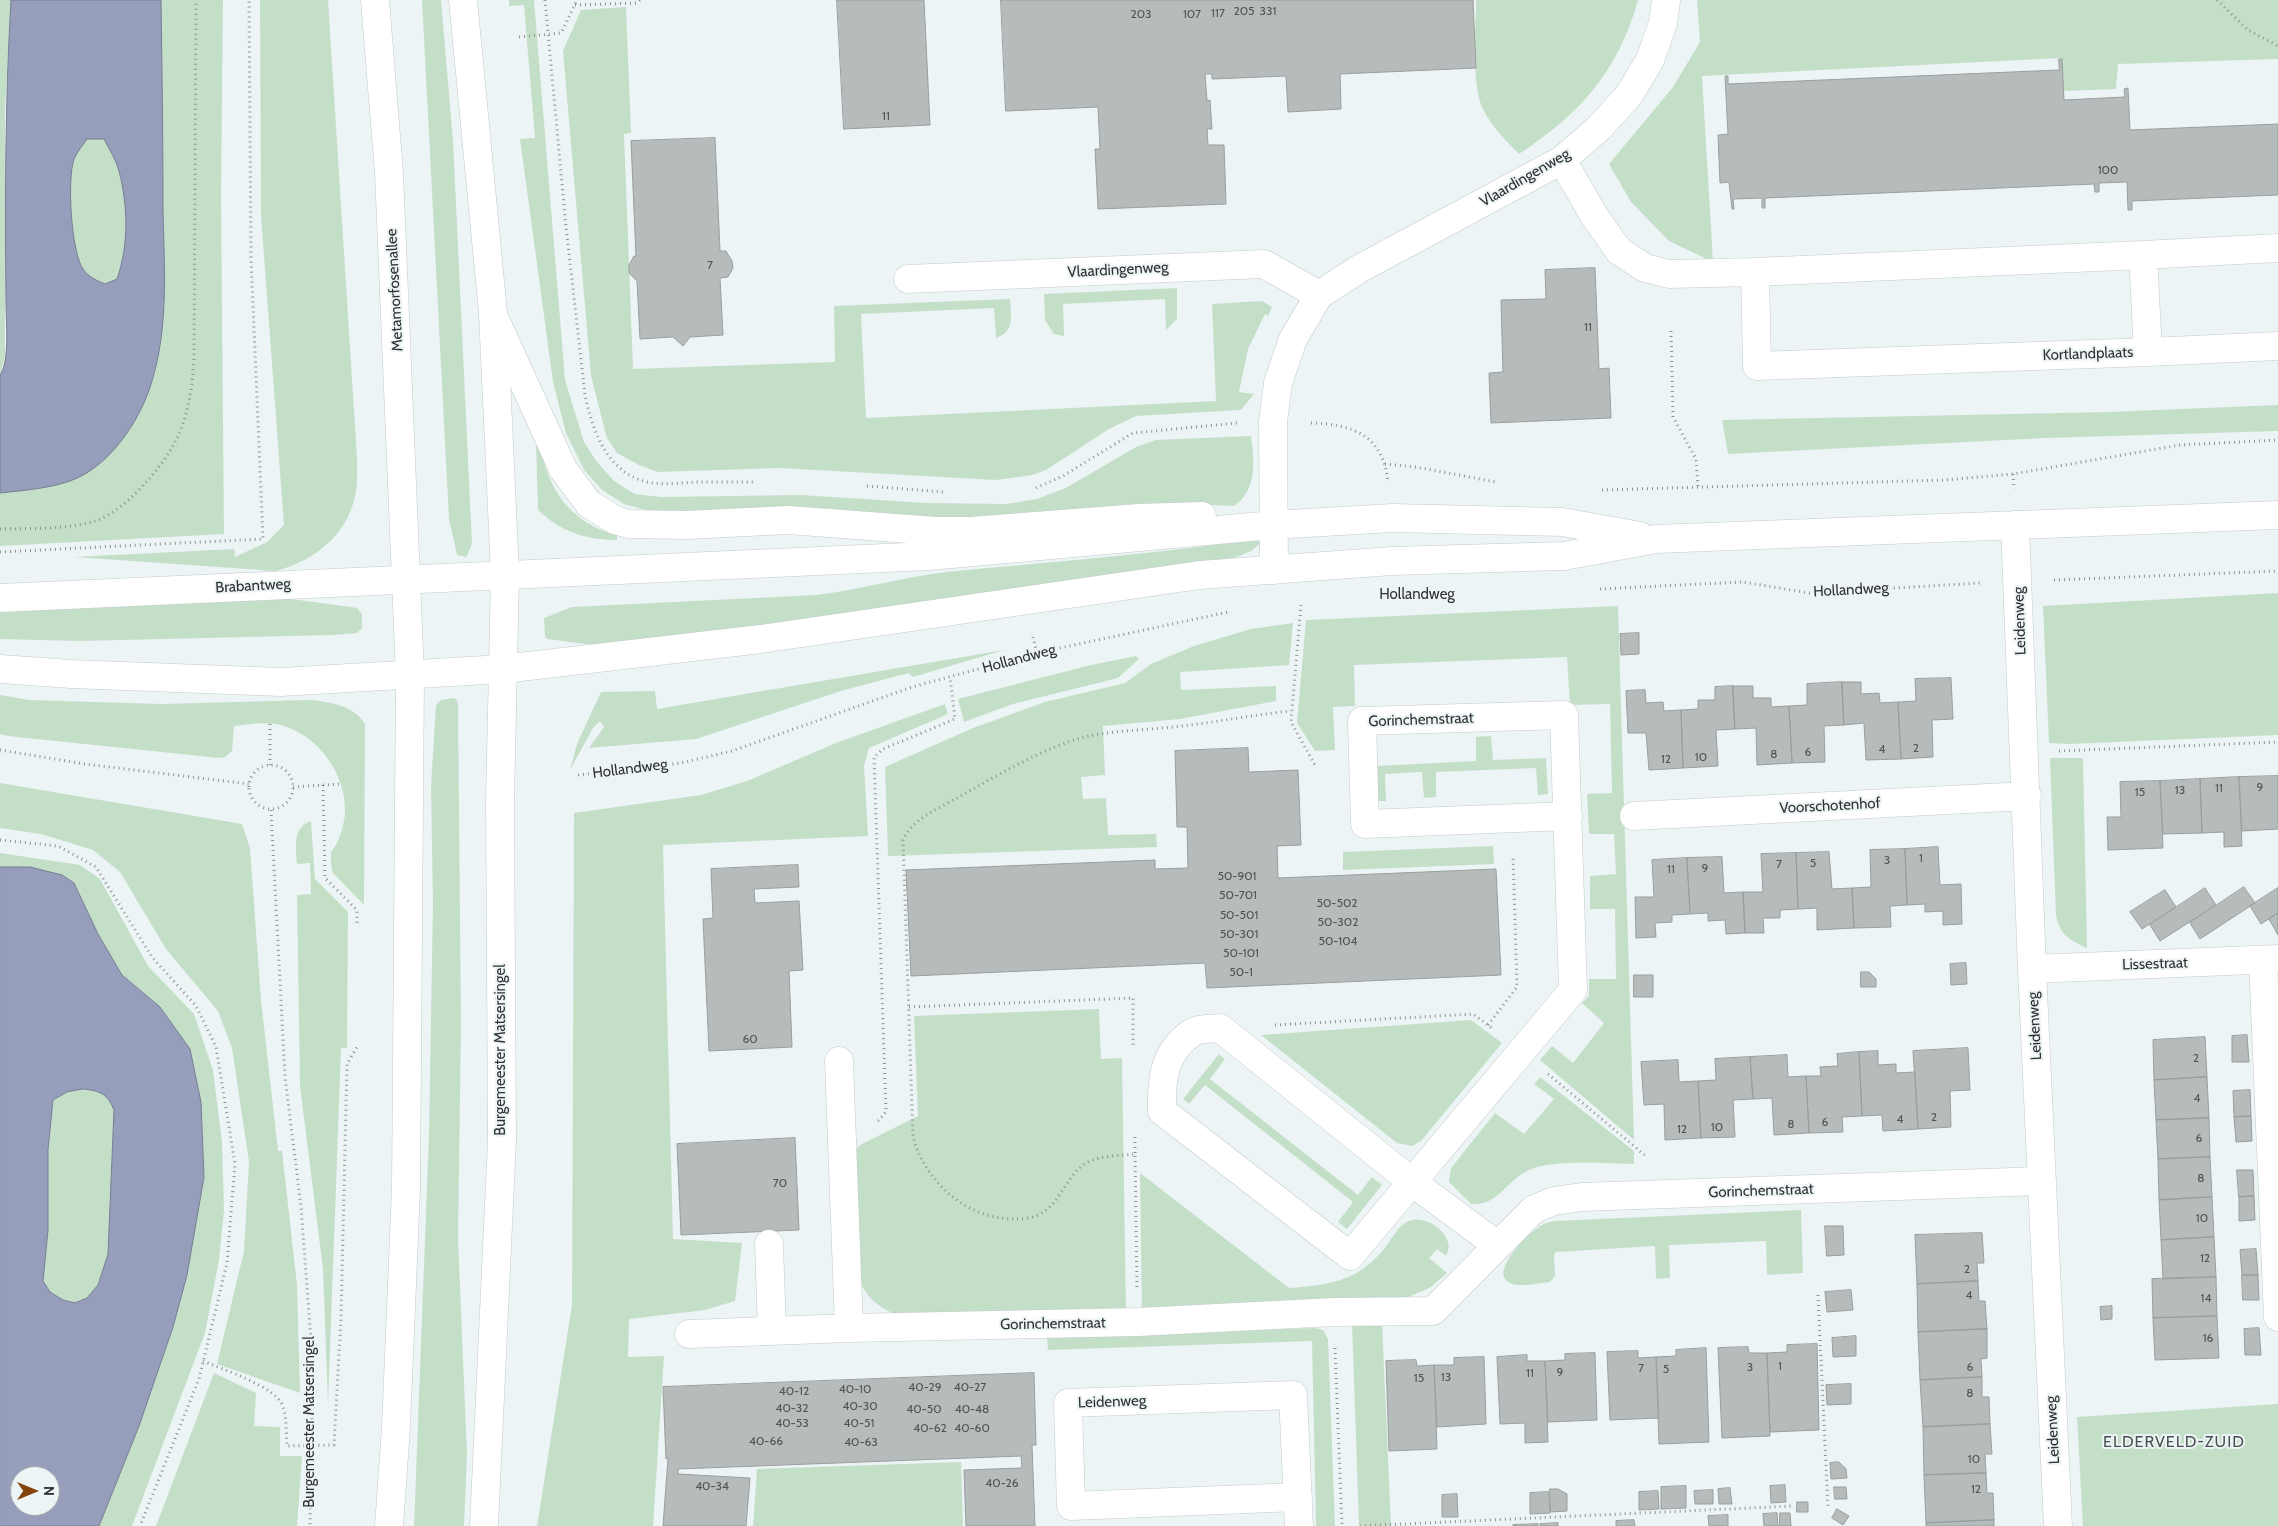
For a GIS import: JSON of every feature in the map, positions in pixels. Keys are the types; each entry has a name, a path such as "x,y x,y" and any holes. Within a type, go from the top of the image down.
{"street":[{"name":"Metamorfosenallee","path":"375,0 389,173 407,580"},
{"path":"463,0 493,313 505,574 929,556 1273,526 1392,518 1562,522 1656,539"},
{"name":"Vlaardingenweg","path":"1274,570 1273,422 1278,383 1293,338 1319,295 1359,269 1562,160 1599,128 1629,95 1650,60 1663,23 1666,0"},
{"path":"1562,160 1595,217 1619,251 1645,268 1668,274 1755,272 2278,248"},
{"name":"Kortlandplaats","path":"1755,272 1758,366 2148,352 2143,255"},
{"name":"Vlaardingenweg","path":"908,279 1264,264 1319,295"},
{"path":"493,313 563,469 589,504 615,520 629,524 788,520 898,529 971,531 1194,515 1273,526"},
{"path":"2148,352 2278,346"},
{"path":"0,669 70,674 281,682 503,669 761,639 1200,575 1392,561 1564,556 1656,539 2278,515"},
{"name":"Leidenweg","path":"2015,526 2032,969 2058,1526"},
{"name":"Brabantweg","path":"0,598 505,574"},
{"name":"Burgemeester Matsersingel","path":"484,1526 502,1140 500,802 505,574"},
{"path":"389,1526 406,1189 410,675 407,580"},
{"name":"Gorinchemstraat","path":"1497,1245 1412,1182 1220,1028 1194,1031 1172,1053 1161,1081 1162,1111 1350,1256 1412,1182 1523,1053 1573,990 1568,816 1564,715 1362,721 1365,824 1568,816"},
{"name":"Voorschotenhof","path":"1634,816 2026,796"},
{"path":"2270,959 2278,1317"},
{"name":"Lissestraat","path":"2032,969 2270,959"},
{"path":"839,1061 848,1328"},
{"name":"Gorinchemstraat","path":"689,1334 848,1328 1138,1322 1334,1312 1433,1311 1534,1209 1554,1200 2042,1181"},
{"path":"769,1244 772,1331"},
{"name":"Leidenweg","path":"1298,1497 1071,1506 1068,1403 1293,1395 1298,1497 1299,1526"}],"path":[{"path":"0,529 77,525 97,521 114,511 144,484 171,452 184,423 192,388 194,356 196,0"},
{"path":"0,552 263,539 251,258 248,0"},
{"path":"545,0 566,227 585,395 590,420 598,439 616,466 634,478 654,483 763,482"},
{"path":"519,37 561,33 578,0"},
{"path":"575,5 637,3 640,0"},
{"path":"2216,0 2248,30 2278,46"},
{"path":"1671,331 1673,417 1696,460 1698,487"},
{"path":"1030,490 1064,476 1132,433 1239,422 1330,423 1363,434 1374,443 1384,464 1416,467 1499,482"},
{"path":"1593,490 1945,480 2013,474 2180,445 2278,440"},
{"path":"861,486 946,492"},
{"name":"Hollandweg","path":"1594,589 1742,582 1810,593 2018,581 2278,571"},
{"path":"1301,599 1290,722 1316,767"},
{"name":"Hollandweg","path":"578,775 681,763 732,751 846,709 950,677 1037,653 1235,610"},
{"path":"843,1140 875,1125 886,1112 874,757 883,749 955,719 950,677"},
{"path":"1135,1154 1090,1161 1077,1171 1061,1196 1038,1216 1023,1219 1002,1219 984,1216 965,1207 945,1190 918,1155 913,1137 903,840 913,824 1009,769 1068,742 1083,738 1290,711"},
{"path":"270,724 270,765"},
{"path":"2025,753 2278,742"},
{"path":"0,750 85,764 249,784"},
{"path":"270,765 281,768 290,775 293,787 291,798 283,806 271,810 259,806 251,797 249,784 253,774 260,768 270,765"},
{"path":"293,787 340,784"},
{"path":"323,785 325,878 357,910 357,926"},
{"name":"Burgemeester Matsersingel","path":"271,810 285,1077 301,1206 313,1368 310,1526"},
{"path":"1488,1025 1517,987 1512,818"},
{"path":"0,840 58,846 96,867 152,957 196,1006 216,1047 235,1164 227,1263 199,1379 140,1526"},
{"path":"909,1007 1132,998 1133,1047"},
{"path":"1267,1025 1473,1014 1523,1053 1691,1194"},
{"path":"203,1361 250,1380 274,1394 283,1405 287,1446 334,1445 341,1318 347,1064 357,1048"},
{"path":"1135,1135 1138,1322"},
{"path":"1818,1295 1828,1509"},
{"path":"1334,1312 1342,1526"},
{"path":"1360,1526 1793,1506"}],"green space":[{"path":"0,0 11,0 5,112 5,356 0,375"},
{"path":"161,0 223,0 221,195 224,534 0,546 0,493 43,488 115,448 131,425 152,383 157,362 164,302"},
{"path":"260,0 328,0 357,458 357,487 351,510 336,535 326,545 303,561 276,571 74,557 234,549 235,557 267,542 284,525 261,216"},
{"path":"422,0 441,0 453,141 472,544 466,557 457,555 449,519"},
{"path":"509,0 534,0 565,380 584,442 597,462 614,481 635,494 661,497 801,495 926,503 1007,504 1037,499 1066,488 1136,447 1156,440 1251,436 1253,474 1251,483 1242,499 1234,506 1172,503 954,521 825,508 652,512 624,504 602,490 584,470 566,433 553,382 520,139 535,138 524,5 509,6"},
{"path":"1476,0 1638,0 1620,49 1594,89 1561,123 1519,154 1490,122 1479,99 1475,56"},
{"path":"1697,0 2278,0 2278,59 2118,64 2116,89 2063,91 2061,58 1702,76 1713,262 1669,241 1631,202 1609,164 1673,87 1700,42"},
{"path":"626,7 631,133 624,134 633,369 835,362 834,306 1010,299 1011,317 1009,328 996,338 994,308 861,314 866,418 1216,401 1212,304 1262,301 1272,307 1268,316 1265,314 1248,349 1239,392 1254,394 1241,410 1136,416 1109,429 1046,470 1032,475 996,480 779,468 658,472 639,465 617,453 607,438 591,376 563,51 581,10"},
{"path":"87,139 104,139 118,167 124,197 126,225 124,253 117,279 105,284 90,276 83,269 79,260 73,232 71,215 72,169 75,156"},
{"path":"1177,288 1177,319 1166,330 1165,299 1063,304 1064,336 1054,334 1045,320 1044,294"},
{"path":"2278,405 2278,431 2046,438 1728,454 1722,420 2109,412"},
{"path":"540,442 548,474 564,502 586,522 601,530 617,535 617,540 606,540 574,533 556,524 538,510 536,443"},
{"path":"1259,540 1261,543 1251,551 1234,558 890,610 594,645 547,639 545,636 544,618 572,607 816,595 947,572 1135,554"},
{"path":"2278,593 2278,735 2070,744 2049,743 2043,606"},
{"path":"285,598 357,608 362,614 362,628 357,633 333,635 79,641 0,639 0,612"},
{"path":"1618,606 1634,1140 1540,1060 1552,1046 1573,1063 1604,1023 1582,1003 1589,996 1589,979 1616,979 1615,909 1590,909 1590,876 1616,874 1614,834 1589,834 1587,794 1612,793 1610,704 1570,705 1567,657 1354,665 1355,706 1333,707 1335,750 1315,751 1297,723 1306,620"},
{"path":"1293,623 1289,665 1180,672 1181,690 1276,686 1276,701 1180,719 1103,726 1105,775 1081,777 1083,799 1106,798 1108,835 1156,834 1157,847 888,856 885,767 973,728 1045,702 1125,683 1151,664 1194,646 1251,629"},
{"path":"1004,650 913,677 909,673 844,690 696,739 589,748 604,727 600,721 593,728 570,770 577,744 601,692 655,691 657,709"},
{"path":"1136,656 1139,659 1118,678 1013,704 964,722 958,699 1091,665"},
{"path":"0,695 29,700 161,704 309,700 333,703 349,709 365,725 364,905 332,872 331,853 340,836 345,814 341,786 336,772 320,749 297,731 272,724 259,723 234,726 232,751 225,757 219,758 8,736 0,734"},
{"path":"456,699 458,703 461,1025 458,1239 467,1454 464,1526 414,1526 429,1134 433,903 431,786 436,705 441,700"},
{"path":"945,704 948,714 869,748 864,766 868,836 663,845 673,1239 742,1243 735,1301 705,1310 629,1319 628,1357 664,1356 653,1526 537,1526 572,1305 574,813 701,795 747,781 836,743"},
{"path":"1491,736 1493,760 1546,758 1548,794 1538,795 1536,768 1436,772 1436,797 1424,798 1422,772 1385,774 1386,801 1377,801 1376,766 1476,761 1476,737"},
{"path":"2050,758 2083,758 2087,948 2076,943 2063,932 2056,916"},
{"path":"0,783 242,824 250,848 261,1000 278,1151 282,1151 297,1285 300,1393 217,1364 244,1251 249,1162 232,1048 218,1011 166,949 120,872 93,850 41,834 0,828"},
{"path":"311,821 315,879 348,912 347,1048 341,1048 328,1405 323,1269 300,1086 297,895 311,894 310,863 297,864 296,838 301,828"},
{"path":"1493,846 1494,864 1343,870 1343,852"},
{"path":"0,853 80,865 100,879 148,966 194,1014 213,1070 222,1142 224,1210 219,1260 205,1333 132,1526 99,1526 139,1426 204,1177 201,1102 190,1049 160,1007 122,975 98,934 30,867 0,867"},
{"path":"1099,1009 1101,1059 1122,1058 1126,1314 895,1314 882,1308 865,1291 858,1278 853,1151 862,1144 918,1116 914,1016"},
{"path":"1471,1020 1502,1043 1421,1141 1412,1146 1397,1143 1261,1035"},
{"path":"1219,1054 1225,1059 1210,1079 1358,1195 1372,1177 1382,1185 1347,1229 1338,1222 1353,1202 1205,1085 1189,1104 1183,1099"},
{"path":"1540,1077 1634,1151 1634,1164 1552,1164 1521,1174 1489,1201 1481,1204 1471,1204 1449,1182 1451,1168 1495,1113 1524,1134 1554,1099 1534,1084"},
{"path":"83,1089 106,1096 114,1109 108,1254 98,1285 87,1298 76,1303 63,1300 50,1292 43,1281 48,1230 48,1150 53,1100 67,1092"},
{"path":"1140,1173 1289,1288 1330,1283 1353,1275 1374,1260 1401,1226 1416,1219 1432,1224 1444,1234 1448,1241 1449,1249 1446,1256 1437,1249 1429,1258 1447,1273 1431,1287 1406,1298 1142,1316"},
{"path":"1801,1210 1803,1273 1767,1275 1766,1241 1669,1245 1670,1278 1656,1279 1655,1246 1556,1252 1554,1254 1555,1276 1550,1282 1516,1285 1507,1281 1504,1275 1505,1267 1515,1250 1538,1228 1548,1222"},
{"path":"1382,1322 1391,1526 1359,1526 1352,1323"},
{"path":"1315,1328 1323,1330 1328,1339 1335,1526 1316,1526 1312,1341 1048,1350 1047,1336"},
{"path":"214,1373 256,1393 254,1426 280,1427 280,1456 302,1456 297,1526 156,1526"},
{"path":"2278,1404 2278,1526 2083,1526 2077,1417"},
{"path":"961,1462 963,1526 753,1526 757,1469"}],"water":[{"path":"11,0 161,0 164,295 161,338 148,394 135,421 117,446 96,466 76,479 44,488 0,493 0,375 5,360 7,341 6,190","holes":["87,139 104,139 119,171 126,225 124,253 117,279 105,284 93,278 83,269 76,247 71,215 71,182 74,159"]},
{"path":"0,867 30,867 62,875 74,883 98,934 122,975 160,1007 190,1049 201,1102 204,1177 187,1275 173,1327 139,1426 99,1526 0,1526","holes":["83,1089 106,1096 114,1110 108,1254 98,1285 87,1298 75,1303 63,1300 50,1292 43,1281 48,1230 48,1150 53,1100 67,1092"]}],"building":[{"path":"837,0 924,0 930,125 844,129"},
{"path":"1001,0 1473,0 1476,68 1340,74 1341,109 1288,112 1286,76 1212,79 1212,74 1205,74 1207,101 1210,100 1212,129 1207,129 1208,145 1224,145 1226,204 1098,209 1095,149 1100,149 1098,107 1006,111"},
{"path":"2059,59 2062,59 2064,100 2125,97 2124,89 2128,88 2130,130 2278,124 2278,195 2132,201 2132,210 2128,210 2127,182 2099,183 2099,192 2095,192 2094,184 1765,198 1765,208 1762,208 1762,198 1733,199 1734,209 1732,209 1729,182 1720,183 1718,135 1728,134 1725,76 1728,76 1728,84 2059,70"},
{"path":"715,138 720,251 726,251 732,261 733,268 728,277 720,278 723,335 690,337 683,346 673,337 640,339 637,281 629,273 629,265 634,256 636,256 631,141"},
{"path":"1595,268 1599,369 1609,368 1611,418 1491,423 1489,373 1503,372 1501,300 1546,299 1545,270"},
{"path":"1639,633 1639,654 1621,655 1620,634"},
{"path":"1951,678 1953,719 1932,720 1933,757 1901,759 1898,702 1916,701 1915,679"},
{"path":"1842,682 1861,682 1861,694 1879,693 1880,703 1898,702 1901,759 1866,760 1864,723 1844,725"},
{"path":"1842,682 1844,725 1824,726 1825,762 1792,763 1789,706 1807,705 1807,684"},
{"path":"1733,686 1735,729 1716,730 1718,766 1683,768 1681,710 1698,709 1698,700 1715,700 1715,687"},
{"path":"1733,686 1753,686 1753,698 1771,698 1771,707 1789,706 1792,763 1757,765 1756,728 1735,729"},
{"path":"1645,690 1646,703 1663,702 1664,711 1681,710 1683,768 1649,770 1646,733 1628,733 1626,691"},
{"path":"1248,748 1249,772 1298,770 1301,845 1277,846 1278,878 1496,869 1501,975 1207,988 1205,963 911,976 906,870 1155,860 1155,869 1188,868 1187,827 1177,827 1175,751"},
{"path":"2278,776 2278,829 2242,831 2239,777"},
{"path":"2239,777 2242,846 2224,847 2224,832 2202,833 2200,779"},
{"path":"2200,779 2202,833 2163,834 2160,781"},
{"path":"2160,781 2163,848 2108,850 2107,817 2121,817 2120,782"},
{"path":"1938,847 1940,885 1961,884 1962,924 1943,925 1943,911 1925,912 1925,904 1907,905 1905,849"},
{"path":"1905,849 1907,905 1890,906 1891,927 1854,928 1852,888 1871,887 1870,850"},
{"path":"1829,852 1832,889 1852,888 1854,928 1817,930 1817,908 1798,909 1796,853"},
{"path":"1796,853 1798,909 1780,910 1780,918 1763,918 1764,933 1745,933 1743,892 1763,892 1761,854"},
{"path":"1722,857 1724,893 1743,892 1745,933 1726,934 1725,920 1708,921 1708,913 1690,914 1687,858"},
{"path":"1687,858 1690,914 1672,915 1672,922 1655,923 1656,937 1636,938 1635,897 1654,897 1652,860"},
{"path":"798,865 799,887 754,889 755,903 799,901 803,970 789,971 792,1047 709,1051 703,919 713,918 711,869"},
{"path":"2244,887 2255,903 2200,939 2190,923"},
{"path":"2205,888 2216,905 2160,941 2150,925"},
{"path":"2278,888 2278,913 2261,924 2250,906"},
{"path":"2165,890 2176,907 2142,929 2130,912"},
{"path":"2278,913 2278,935 2269,919"},
{"path":"1966,963 1967,984 1951,985 1950,964"},
{"path":"1861,972 1869,972 1876,979 1876,987 1861,987"},
{"path":"1634,975 1653,975 1653,997 1634,997"},
{"path":"2247,1035 2249,1062 2232,1062 2232,1036"},
{"path":"2205,1037 2207,1077 2154,1080 2153,1040"},
{"path":"1968,1048 1970,1090 1950,1091 1951,1127 1918,1129 1913,1051"},
{"path":"1878,1051 1878,1065 1896,1064 1896,1073 1915,1072 1918,1129 1883,1131 1882,1115 1862,1116 1859,1052"},
{"path":"1859,1052 1862,1116 1842,1117 1843,1132 1809,1133 1806,1076 1821,1076 1820,1067 1838,1066 1837,1054"},
{"path":"1787,1055 1788,1077 1806,1076 1809,1133 1774,1135 1772,1098 1753,1099 1750,1057"},
{"path":"1750,1057 1753,1099 1733,1100 1735,1137 1701,1138 1698,1081 1716,1080 1715,1059"},
{"path":"1678,1060 1679,1082 1698,1081 1701,1138 1665,1140 1664,1104 1644,1105 1641,1062"},
{"path":"2207,1077 2209,1118 2156,1120 2154,1080"},
{"path":"2250,1090 2251,1116 2234,1117 2233,1091"},
{"path":"2251,1116 2252,1141 2236,1142 2234,1117"},
{"path":"2209,1118 2210,1157 2158,1159 2156,1120"},
{"path":"795,1138 799,1230 681,1235 677,1144"},
{"path":"2210,1157 2212,1197 2159,1200 2158,1159"},
{"path":"2237,1170 2253,1170 2254,1196 2239,1197"},
{"path":"2254,1196 2255,1220 2239,1221 2239,1197"},
{"path":"2212,1197 2214,1237 2161,1240 2159,1200"},
{"path":"1825,1226 1843,1226 1844,1255 1827,1256"},
{"path":"1982,1233 1984,1263 1977,1263 1978,1281 1917,1284 1915,1235"},
{"path":"2214,1237 2216,1277 2163,1279 2161,1240"},
{"path":"2256,1249 2258,1275 2242,1275 2240,1250"},
{"path":"2242,1275 2258,1275 2259,1300 2243,1300"},
{"path":"2216,1277 2217,1316 2153,1318 2152,1279"},
{"path":"1978,1281 1979,1301 1985,1301 1987,1329 1918,1332 1917,1284"},
{"path":"1851,1290 1853,1310 1827,1312 1825,1292"},
{"path":"2112,1306 2112,1319 2101,1320 2100,1307"},
{"path":"2217,1316 2219,1358 2155,1360 2153,1318"},
{"path":"2259,1328 2261,1355 2245,1355 2244,1329"},
{"path":"1987,1329 1987,1358 1981,1359 1982,1377 1920,1380 1918,1332"},
{"path":"1856,1336 1856,1356 1833,1357 1832,1338"},
{"path":"1817,1344 1819,1430 1770,1432 1767,1353 1787,1352 1787,1345"},
{"path":"1748,1347 1749,1353 1767,1353 1770,1436 1722,1438 1718,1348"},
{"path":"1706,1348 1709,1442 1659,1444 1656,1357 1676,1356 1676,1350"},
{"path":"1638,1351 1638,1358 1656,1357 1659,1418 1610,1420 1607,1352"},
{"path":"1595,1353 1597,1420 1548,1422 1545,1361 1565,1360 1565,1354"},
{"path":"1527,1355 1527,1361 1545,1361 1548,1442 1525,1443 1525,1423 1500,1424 1497,1357"},
{"path":"1484,1357 1486,1424 1437,1427 1434,1365 1454,1365 1454,1358"},
{"path":"1416,1360 1417,1366 1434,1365 1437,1449 1389,1451 1386,1361"},
{"path":"1034,1373 1036,1445 1032,1445 1035,1526 966,1526 964,1470 1022,1468 1021,1456 678,1469 678,1474 750,1478 746,1526 663,1526 668,1458 666,1459 663,1387"},
{"path":"1982,1377 1982,1397 1989,1397 1990,1424 1923,1427 1920,1380"},
{"path":"1851,1384 1851,1404 1827,1405 1826,1385"},
{"path":"1990,1424 1992,1454 1985,1454 1986,1473 1924,1475 1923,1427"},
{"path":"1839,1462 1846,1469 1847,1478 1831,1479 1830,1463"},
{"path":"1986,1473 1987,1493 1993,1493 1994,1520 1926,1523 1924,1475"},
{"path":"1785,1485 1786,1502 1771,1503 1770,1486"},
{"path":"1686,1486 1686,1508 1661,1509 1661,1487"},
{"path":"1834,1487 1846,1487 1847,1499 1835,1499"},
{"path":"1730,1488 1732,1504 1719,1504 1718,1489"},
{"path":"1550,1489 1558,1489 1567,1494 1567,1511 1551,1512"},
{"path":"1713,1490 1713,1504 1695,1504 1694,1491"},
{"path":"1658,1491 1659,1509 1639,1510 1639,1492"},
{"path":"1549,1492 1550,1513 1530,1514 1530,1493"},
{"path":"1457,1494 1458,1517 1442,1517 1442,1495"},
{"path":"1797,1502 1808,1502 1808,1512 1797,1512"},
{"path":"1837,1509 1849,1516 1843,1525 1832,1518"},
{"path":"1777,1513 1778,1526 1764,1526 1763,1514"},
{"path":"1780,1513 1790,1513 1791,1526 1780,1526"},
{"path":"1728,1515 1728,1526 1709,1526 1708,1516"},
{"path":"1634,1520 1635,1526 1616,1526 1616,1521"},
{"path":"1994,1520 1994,1526 1926,1526 1926,1523"},
{"path":"1558,1523 1558,1526 1540,1526 1540,1524"},
{"path":"1538,1524 1538,1526 1513,1526 1513,1525"}],"district":[{"name":"ELDERVELD-ZUID","path":"2174,1442"}]}
